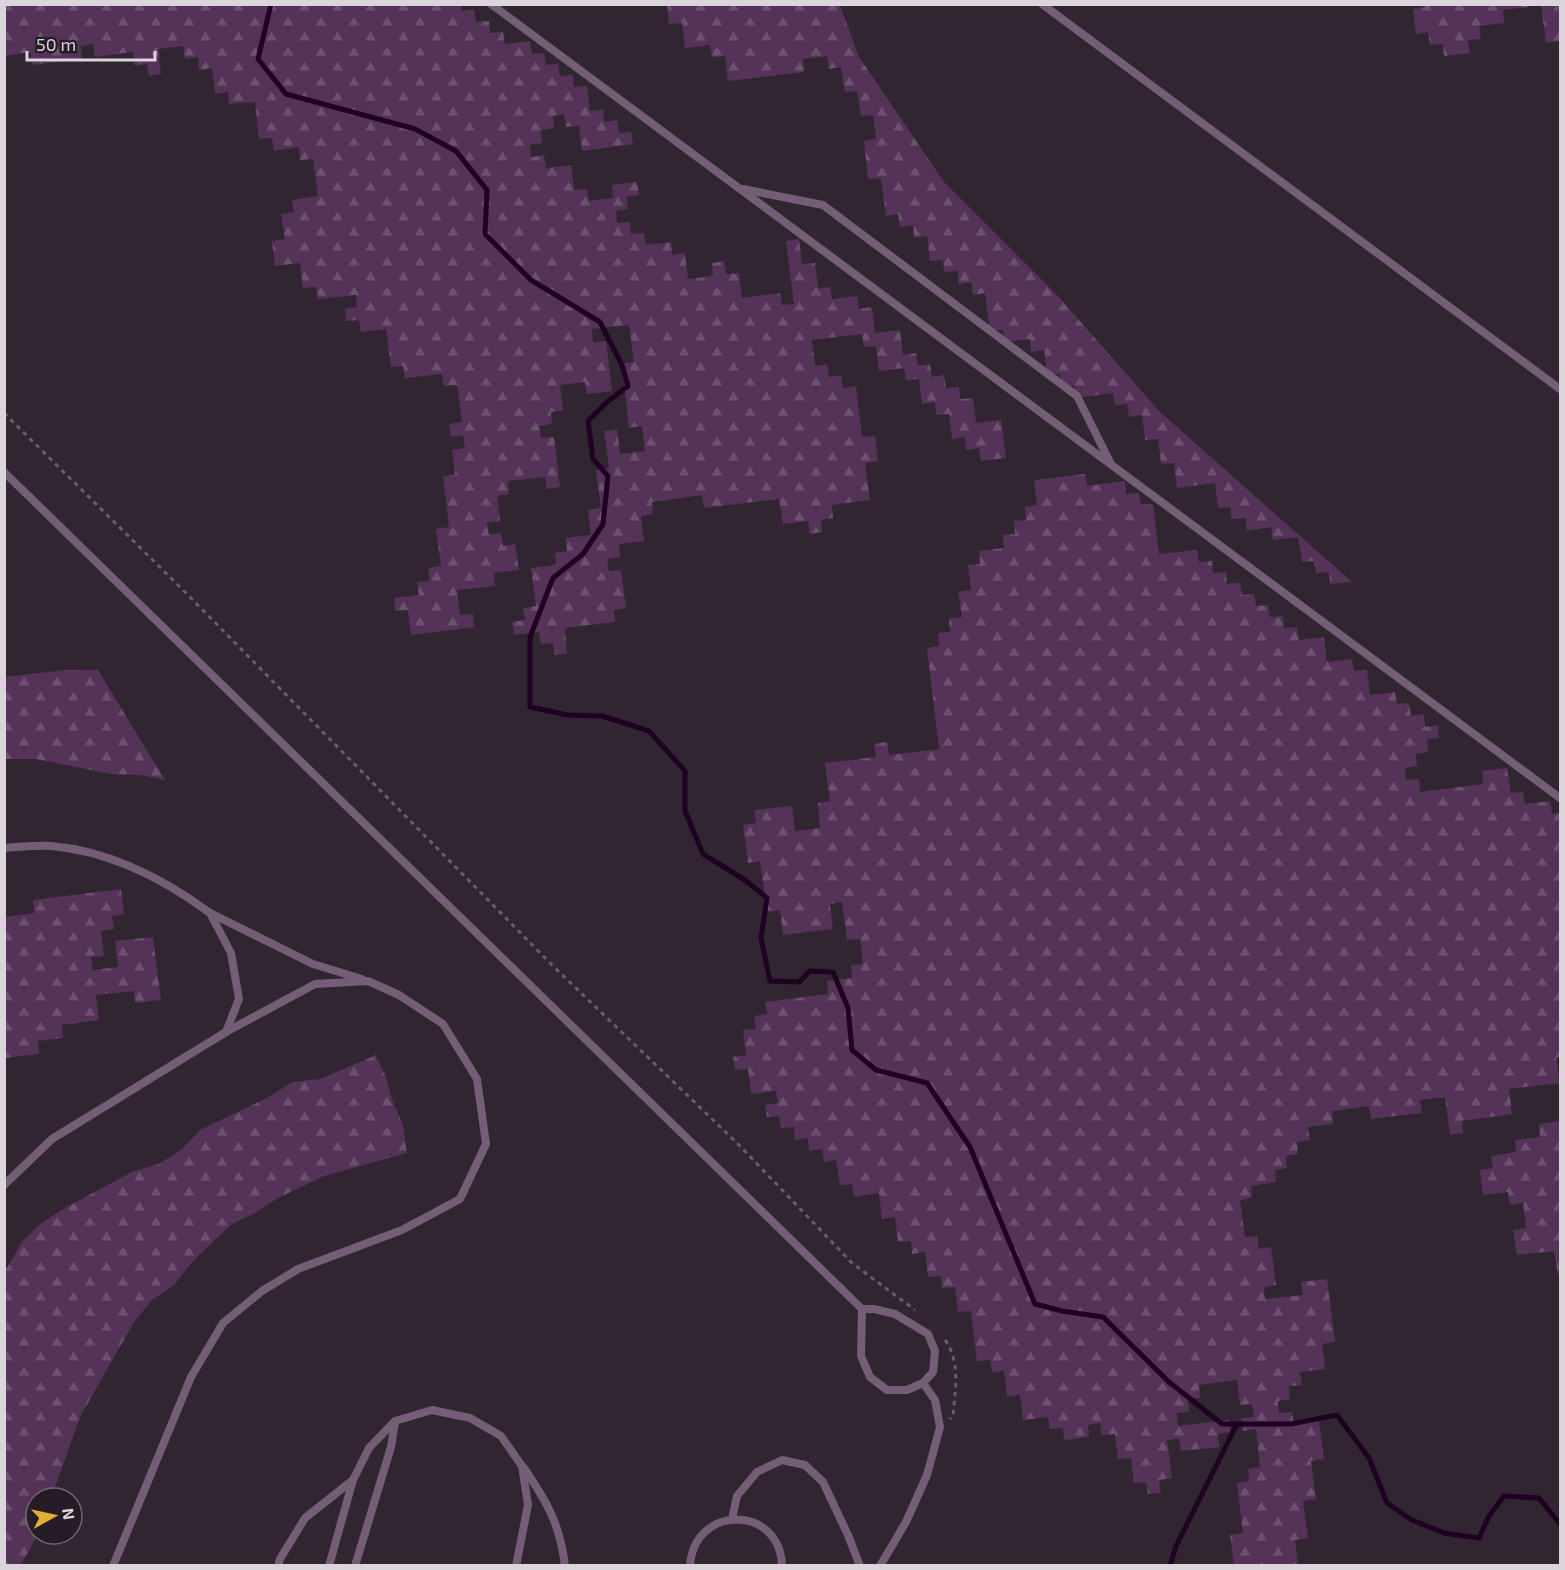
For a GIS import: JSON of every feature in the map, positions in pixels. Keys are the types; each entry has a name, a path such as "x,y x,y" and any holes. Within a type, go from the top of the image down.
{"lane":[{"path":"491,4 1560,798"},
{"path":"1042,4 1560,389"},
{"path":"738,188 823,205 1077,396 1112,465"},
{"path":"4,472 862,1309 895,1314 928,1334 935,1351 933,1372 923,1383 907,1390 887,1390 870,1377 861,1356 862,1309"},
{"path":"4,848 50,846 95,854 147,873 184,893 210,913 313,964 368,981 399,995 443,1024 477,1079 486,1144 460,1198 402,1230 298,1269 262,1291 223,1323 191,1377 113,1566"},
{"path":"210,913 231,953 239,999 226,1032"},
{"path":"4,1185 51,1139 226,1032 315,984 368,981"},
{"path":"880,1566 906,1522 927,1476 940,1427 935,1400 923,1383"},
{"path":"329,1566 353,1480 369,1448 395,1421 432,1410 470,1418 501,1436 546,1499 562,1541 566,1566"},
{"path":"355,1566 391,1447 395,1421"},
{"path":"732,1519 737,1496 757,1472 782,1460 805,1465 823,1482 860,1566"},
{"path":"516,1566 528,1506 522,1466"},
{"path":"278,1566 280,1558 305,1518 353,1480"},
{"path":"690,1565 691,1553 702,1534 710,1527 732,1519 744,1519 765,1528 779,1547 783,1566"}],"path":[{"path":"4,413 183,590 553,966 737,1143 852,1263 923,1316"},
{"path":"940,1427 953,1416 956,1368 944,1338"}],"green space":[{"path":"461,4 462,11 474,10 476,22 489,21 490,33 503,32 505,44 530,41 532,54 544,53 546,65 558,64 560,76 573,75 574,87 587,86 590,111 603,110 604,122 617,120 619,133 631,132 633,144 582,151 579,126 566,127 564,114 553,116 554,128 541,130 542,143 530,145 531,157 544,155 546,168 571,165 574,190 587,189 589,201 613,198 612,185 637,182 639,195 626,197 628,209 616,211 617,223 630,222 631,234 644,233 646,245 671,242 672,255 685,253 688,279 713,276 712,263 724,261 726,274 739,273 742,298 780,293 782,305 794,304 786,241 799,239 802,264 815,263 818,288 830,287 832,299 857,296 859,309 872,307 875,333 900,330 903,355 916,353 918,366 930,364 932,377 944,375 946,388 959,387 960,399 973,398 976,423 1001,420 1006,458 981,461 979,448 966,450 965,437 952,439 949,414 936,415 935,402 922,404 919,379 906,380 904,368 879,371 876,346 864,347 862,334 812,340 815,366 827,364 829,377 841,375 843,388 856,386 862,437 875,436 878,461 865,463 870,500 832,505 833,518 821,520 822,532 810,534 808,521 783,524 779,499 704,508 702,495 652,502 653,514 641,516 644,541 619,544 620,557 607,559 609,571 621,570 626,608 614,610 615,622 565,628 567,654 555,655 553,643 541,644 539,632 514,635 512,622 525,620 523,608 536,606 531,568 556,565 555,553 567,551 566,538 591,535 588,510 601,508 596,470 609,468 604,431 617,429 620,454 645,451 642,426 629,428 622,364 634,362 629,325 592,329 593,342 606,341 612,391 587,394 585,382 560,385 563,410 551,412 552,424 539,426 541,438 554,437 560,487 547,489 545,477 508,481 509,494 497,496 500,521 487,523 489,535 501,533 503,546 515,544 519,570 494,573 495,586 457,590 460,615 473,614 474,627 411,635 408,610 395,611 394,598 419,595 417,582 430,581 428,568 441,566 436,529 449,527 443,476 455,475 452,450 465,448 463,435 451,437 449,424 462,422 457,385 444,386 442,374 405,378 403,366 391,367 386,329 361,332 359,320 346,321 345,309 357,307 356,295 318,299 316,287 303,288 300,263 275,266 272,241 285,239 281,214 294,212 292,200 318,196 313,159 300,160 299,147 274,151 272,138 259,139 255,102 229,104 228,92 215,94 212,68 199,70 198,57 185,59 183,46 158,49 161,74 149,76 147,64 134,65 133,52 95,57 93,44 81,46 82,59 32,65 30,52 5,56 5,5"},
{"path":"1528,4 1528,7 1503,10 1504,23 1479,26 1481,39 1468,40 1470,53 1444,56 1443,44 1430,45 1428,32 1416,34 1413,9 1425,7 1425,5"},
{"path":"667,5 840,5 859,57 944,182 1056,294 1160,412 1352,582 1330,584 1329,572 1316,573 1314,561 1302,562 1298,537 1273,540 1271,527 1247,531 1245,518 1232,519 1230,507 1218,508 1215,483 1177,488 1174,463 1161,464 1158,439 1145,440 1142,415 1129,417 1127,404 1115,405 1113,393 1076,398 1074,385 1061,387 1060,374 1047,375 1044,350 1031,352 1030,339 1004,342 1003,330 990,331 985,293 973,295 971,282 959,284 957,271 944,272 943,260 930,261 927,236 914,238 913,225 900,227 898,214 886,216 881,178 868,179 864,141 876,139 873,115 861,116 857,91 845,92 841,67 829,69 827,56 803,59 804,72 728,81 725,56 712,57 710,45 685,48 682,23 669,24"},
{"path":"1541,5 1560,5 1560,41 1546,43"},
{"path":"1085,474 1087,486 1125,481 1126,494 1139,493 1141,505 1153,504 1159,554 1197,550 1199,562 1212,561 1213,573 1226,572 1227,584 1240,583 1242,595 1254,594 1256,606 1268,605 1270,617 1283,616 1284,628 1297,627 1299,640 1324,637 1327,662 1352,659 1354,671 1367,670 1370,695 1395,692 1397,704 1409,703 1411,716 1424,714 1425,727 1438,725 1439,738 1427,739 1428,752 1416,754 1417,766 1405,768 1406,780 1419,779 1420,792 1483,784 1482,771 1507,768 1511,793 1523,792 1525,804 1550,801 1552,814 1560,813 1560,1057 1556,1058 1560,1083 1509,1089 1512,1114 1462,1121 1463,1133 1450,1135 1445,1097 1420,1100 1422,1113 1371,1119 1369,1106 1332,1111 1333,1124 1308,1127 1310,1140 1297,1142 1298,1154 1286,1156 1287,1168 1275,1170 1276,1182 1251,1186 1252,1198 1240,1200 1245,1237 1257,1236 1259,1249 1271,1247 1276,1285 1264,1287 1265,1299 1303,1295 1301,1282 1327,1279 1335,1342 1322,1344 1325,1369 1300,1372 1302,1385 1289,1386 1290,1399 1278,1401 1279,1413 1292,1412 1294,1424 1319,1421 1324,1459 1311,1461 1316,1499 1303,1501 1308,1538 1295,1540 1298,1565 1234,1565 1230,1535 1243,1533 1237,1483 1249,1481 1248,1469 1260,1467 1256,1429 1243,1431 1241,1418 1254,1417 1252,1404 1240,1405 1237,1380 1199,1385 1200,1398 1188,1399 1189,1412 1177,1413 1178,1426 1229,1420 1230,1432 1218,1434 1219,1447 1181,1451 1179,1439 1167,1440 1172,1478 1159,1480 1161,1493 1148,1494 1146,1482 1134,1483 1131,1458 1118,1459 1115,1434 1102,1435 1100,1423 1088,1425 1089,1437 1064,1440 1063,1428 1050,1429 1048,1417 1023,1420 1020,1395 1007,1396 1004,1371 992,1372 990,1360 977,1361 971,1311 958,1312 955,1287 942,1288 941,1276 928,1277 925,1252 912,1254 911,1241 898,1242 895,1217 882,1219 879,1193 854,1197 852,1184 840,1185 836,1160 824,1162 822,1149 809,1151 808,1138 795,1140 794,1127 781,1128 779,1116 767,1117 765,1105 778,1103 776,1091 751,1094 748,1069 735,1070 733,1057 746,1055 743,1030 756,1029 754,1016 767,1014 765,1002 828,994 827,981 852,978 851,965 863,964 860,939 847,940 842,902 830,904 833,929 783,935 780,910 767,912 760,861 748,863 743,825 756,823 754,810 792,806 795,831 820,828 818,803 830,801 825,763 876,757 874,744 887,742 889,755 939,749 927,648 939,646 938,633 950,632 949,619 962,617 958,592 971,590 968,565 980,564 979,551 1004,548 1003,535 1015,534 1014,521 1026,520 1025,507 1037,505 1034,480"},
{"path":"65,670 98,670 165,780 140,775 111,774 36,759 5,759 5,677"},
{"path":"121,889 124,914 112,916 114,929 101,931 104,956 91,957 93,970 118,967 115,941 153,937 161,1000 135,1003 134,991 96,995 99,1020 62,1025 63,1038 38,1041 39,1054 5,1058 5,917 34,913 33,900"},
{"path":"374,1052 403,1125 407,1153 324,1176 232,1224 192,1262 174,1285 152,1300 134,1322 81,1415 55,1486 24,1486 24,1546 31,1546 21,1565 5,1565 5,1271 22,1242 40,1224 63,1209 132,1172 159,1164 182,1149 200,1130 269,1097 292,1082 320,1079 374,1056"},
{"path":"1560,1121 1560,1275 1558,1276 1554,1251 1517,1255 1513,1230 1526,1228 1523,1203 1510,1205 1508,1192 1483,1195 1480,1170 1493,1168 1491,1156 1516,1152 1515,1140 1540,1137 1539,1124"}],"waterway":[{"path":"271,4 258,59 286,94 415,129 456,151 487,190 485,234 531,280 600,322 622,365 628,386 588,421 593,459 608,476 603,524 583,554 553,578 530,637 530,707 568,715 602,716 649,731 685,771 685,811 703,854 745,880 767,898 761,938 770,981 799,982 810,971 833,972 848,1008 852,1050 876,1070 927,1083 970,1147 1035,1304 1062,1311 1103,1317 1169,1382 1222,1424 1291,1424 1337,1415 1369,1458 1387,1503 1412,1520 1444,1533 1479,1538 1489,1516 1504,1496 1539,1498 1560,1524"},
{"path":"1170,1566 1176,1546 1237,1424"}]}
